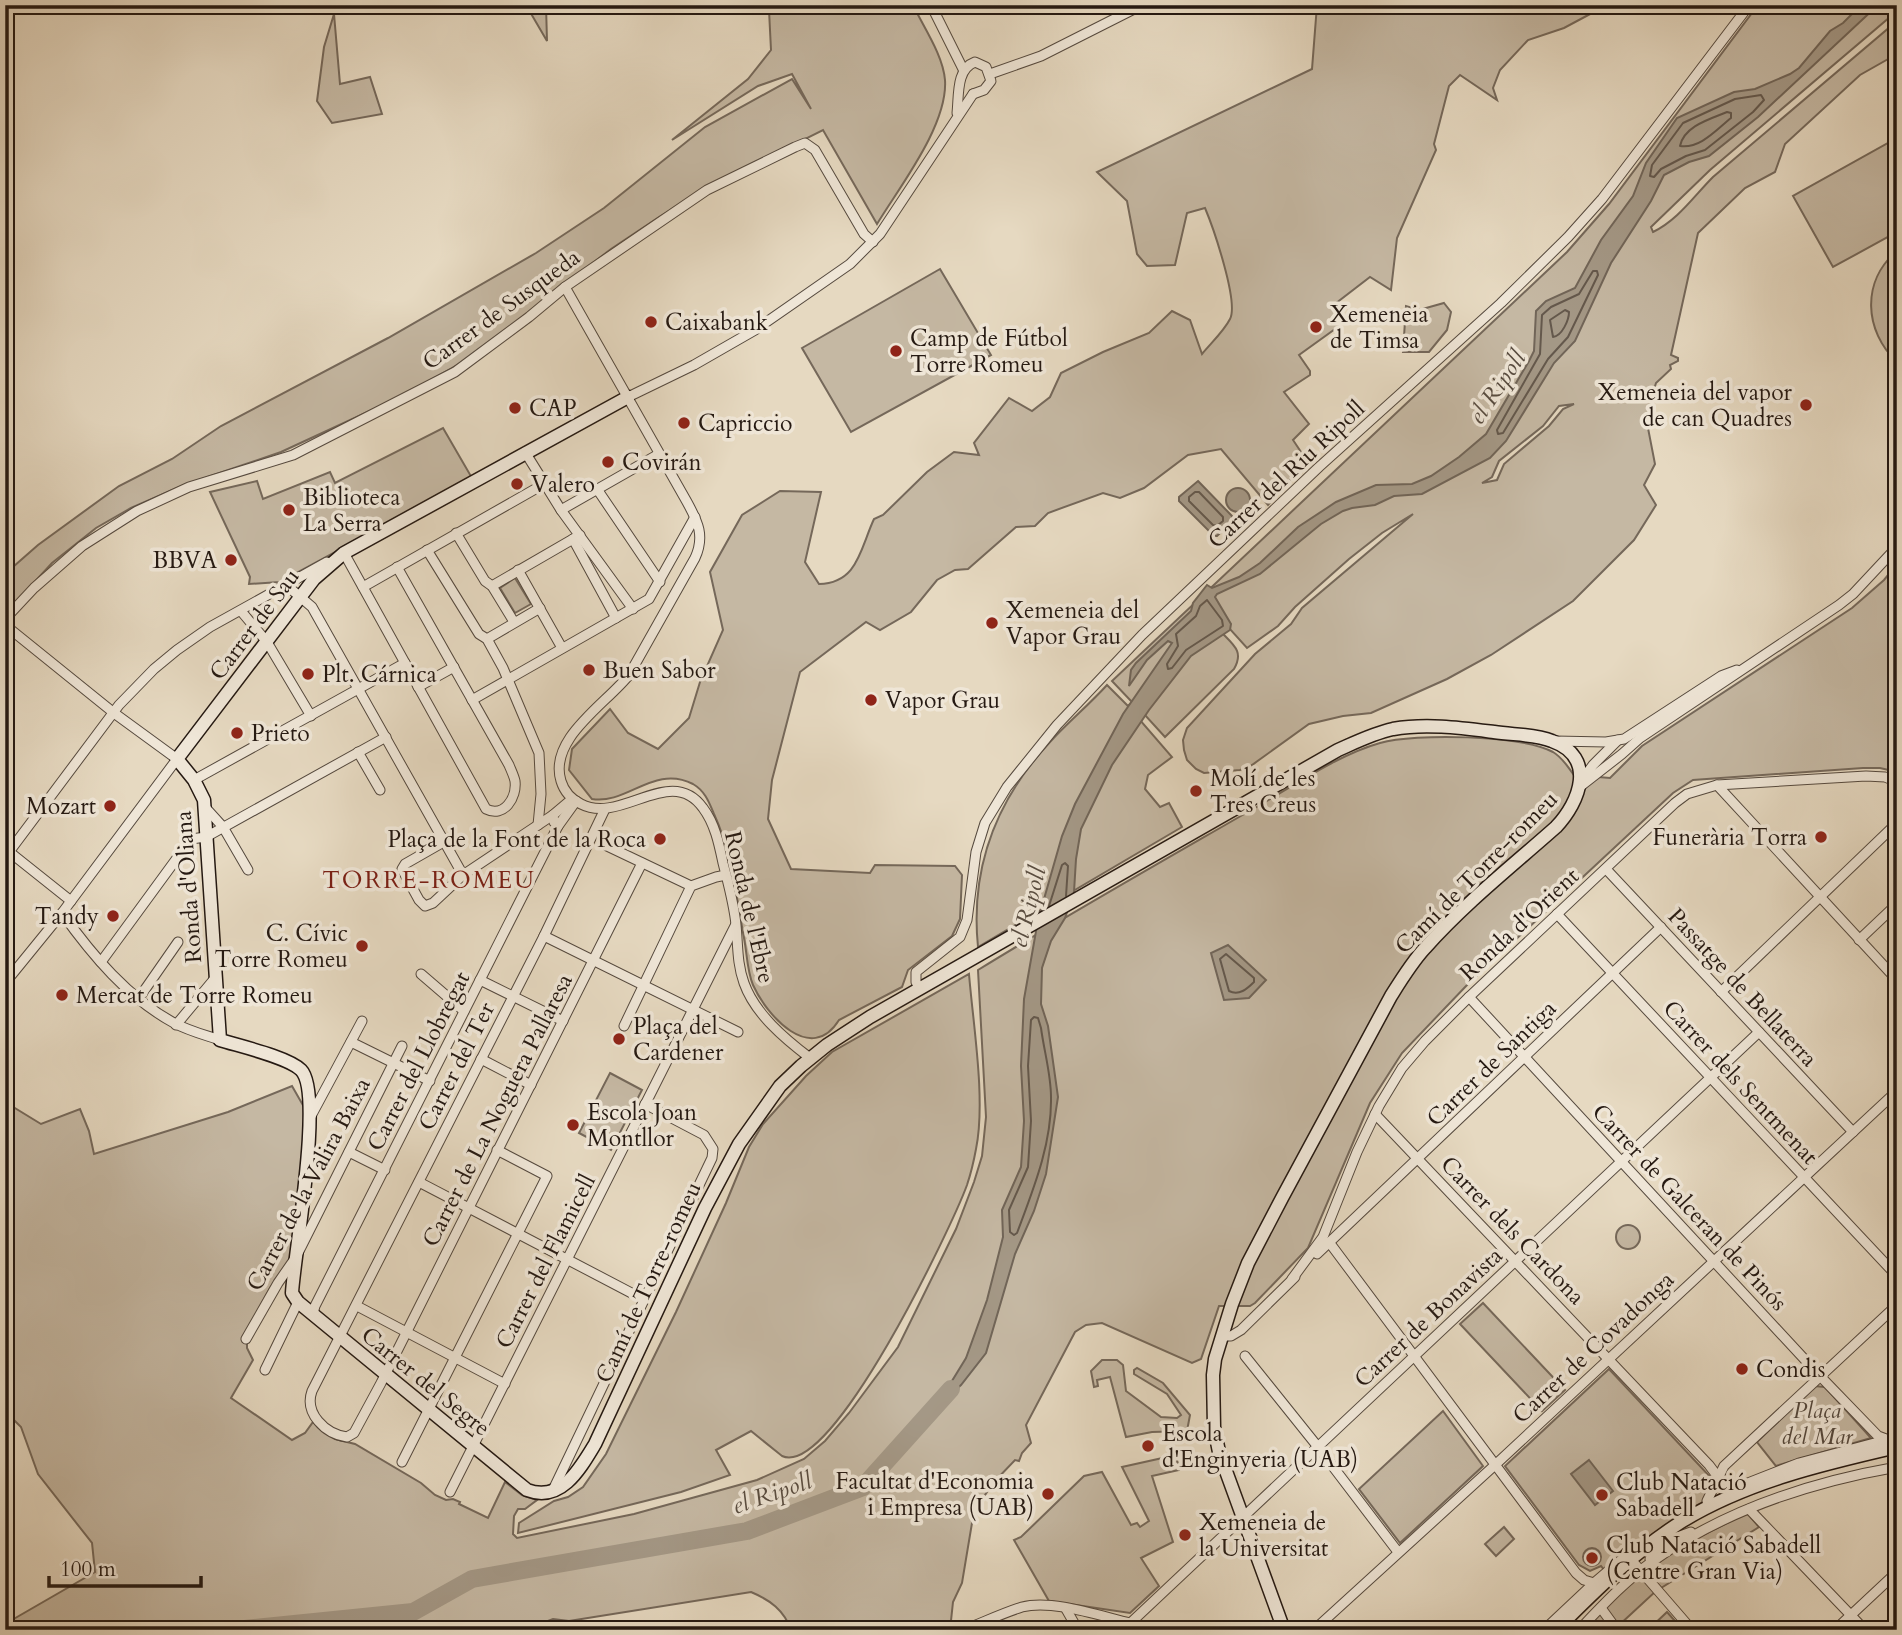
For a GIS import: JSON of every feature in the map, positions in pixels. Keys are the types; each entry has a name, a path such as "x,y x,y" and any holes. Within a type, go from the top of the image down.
{"street":[{"path":"931,5 963,69 956,118"},
{"path":"990,74 1041,56 1142,5"},
{"name":"Carrer del Riu Ripoll","path":"920,989 916,982 916,972 954,943 965,927 975,852 991,811 1057,725 1142,635 1320,467 1501,303 1568,237 1610,189 1744,12"},
{"path":"961,83 973,94 988,87 991,81 984,65 975,62 963,69"},
{"path":"628,397 694,365 755,330 850,264 880,234 973,94"},
{"name":"Carrer de Susqueda","path":"5,620 34,588 82,546 137,511 189,488 293,455 455,372 565,287 707,190 805,143 815,150 860,228 873,242"},
{"path":"565,287 695,517 701,533 699,550 642,653 617,690 570,735 561,751 560,778 574,800 592,809 604,811"},
{"name":"Carrer de Sau","path":"5,983 62,913 314,579 344,553 628,397"},
{"path":"525,452 576,537 616,618"},
{"path":"561,510 659,454"},
{"path":"363,587 544,484"},
{"path":"597,489 660,582"},
{"path":"472,700 649,599 695,517"},
{"path":"456,533 514,622"},
{"path":"492,586 576,537"},
{"path":"576,537 633,609"},
{"path":"1581,784 1640,738 1853,594 1897,547"},
{"path":"427,550 479,634 487,639 539,753 541,794 538,825"},
{"path":"71,901 7,851 114,713 138,684 177,650 210,627 344,553 486,810 501,812 509,804 514,795 515,780 509,765 397,567"},
{"path":"518,570 562,648"},
{"path":"285,584 312,607 463,875"},
{"path":"487,639 540,608"},
{"path":"241,611 267,642 311,716"},
{"path":"5,625 114,713 177,759"},
{"path":"194,780 405,663"},
{"path":"418,687 454,667"},
{"path":"1553,741 1624,740 1721,676 1735,669 1742,670"},
{"name":"Camí de Torre-romeu","path":"553,1490 574,1478 589,1454 705,1208 739,1144 780,1086 810,1058 870,1017 1338,750 1375,734 1405,728 1432,727 1553,741 1569,750 1575,758 1581,784 1576,802 1556,827 1451,921 1425,948 1402,979 1248,1263 1215,1359 1214,1427 1219,1452 1284,1630"},
{"path":"101,962 191,839 206,837 386,737"},
{"path":"1581,784 1593,765 1618,740"},
{"path":"358,752 380,790"},
{"name":"Ronda d'Oliana","path":"177,759 194,780 204,800 220,1037"},
{"name":"Ronda d'Orient","path":"1292,1279 1322,1237 1349,1169 1375,1114 1402,1068 1469,997 1675,803 1687,794 1717,785 1866,776 1885,777 1897,782"},
{"path":"1717,785 1897,980"},
{"name":"Ronda de l'Ebre","path":"604,811 665,791 677,790 686,793 703,808 718,839 736,924 738,961 744,984 764,1016 788,1042 810,1058"},
{"path":"443,838 440,844 405,864 402,869 425,906 433,903 463,875 574,800"},
{"name":"Carrer del Llobregat","path":"313,1314 558,826 574,800"},
{"path":"204,806 223,827 248,870"},
{"name":"Carrer del Ter","path":"323,1426 311,1409 309,1400 544,936 604,811"},
{"path":"553,815 558,826"},
{"path":"1721,992 1897,823"},
{"path":"607,846 691,886"},
{"name":"Carrer de La Noguera Pallaresa","path":"323,1426 341,1436 351,1436 406,1334 642,863"},
{"name":"Passatge de Bellaterra","path":"1606,869 1853,1132"},
{"path":"624,1026 691,886 726,876"},
{"path":"1859,940 1897,904"},
{"path":"62,913 111,974 176,1025 220,1037 285,1061 299,1068 307,1082 311,1116 292,1293 298,1302 265,1370"},
{"name":"Carrer dels Sentmenat","path":"1557,914 1897,1276"},
{"name":"Carrer del Flamicell","path":"450,1492 736,924"},
{"name":"Carrer de Santiga","path":"1222,1336 1231,1336 1241,1330 1329,1242 1661,927"},
{"path":"544,936 738,1032"},
{"path":"139,998 178,942"},
{"path":"421,974 464,1012"},
{"name":"Ronda d'Oliana","path":"176,1025 216,977"},
{"path":"480,980 564,1021"},
{"name":"Carrer de Galceran de Pinós","path":"1469,997 1820,1376 1878,1436 1885,1439"},
{"path":"311,1116 362,1021"},
{"name":"Carrer de Bonavista","path":"1126,1626 1759,1032"},
{"path":"351,1042 430,1081"},
{"name":"Carrer de la Valira Baixa","path":"247,1339 278,1283 296,1257 402,1046"},
{"path":"481,1059 531,1085"},
{"name":"Carrer de Covadonga","path":"1314,1630 1897,1091"},
{"path":"553,1490 712,1158 713,1149 704,1135 645,1104"},
{"name":"Carrer dels Cardona","path":"1375,1114 1517,1260 1718,1477"},
{"path":"402,1462 547,1177 497,1150"},
{"path":"349,1152 385,1170"},
{"path":"419,1182 643,1299"},
{"path":"1334,1209 1338,1218 1347,1226"},
{"path":"1329,1242 1576,1573 1593,1587"},
{"name":"Carrer del Segre","path":"298,1302 527,1490 542,1493 553,1490"},
{"path":"1707,1501 1724,1466 1897,1305"},
{"path":"356,1306 505,1384"},
{"path":"1245,1356 1398,1552"},
{"path":"1579,1630 1601,1608 1662,1528 1707,1501 1799,1463 1897,1437"},
{"path":"573,1447 589,1454"},
{"path":"1568,1630 1634,1563 1682,1522 1737,1494 1794,1473 1897,1447"},
{"path":"1544,1630 1593,1587 1708,1517 1752,1496 1819,1475 1897,1456"},
{"path":"1664,1543 1798,1492 1897,1467"},
{"path":"1748,1509 1865,1630"},
{"path":"1634,1563 1732,1516"},
{"path":"1634,1563 1692,1630"},
{"path":"1835,1630 1897,1572"},
{"path":"1556,1630 1593,1587"},
{"path":"966,1629 1024,1607 1048,1605 1126,1626"},
{"path":"1601,1608 1617,1630"},
{"path":"1066,1609 1078,1630"}],"green space":[{"path":"526,5 546,5 547,41"},
{"path":"764,5 913,5 941,61 945,80 944,98 921,155 877,224 823,130 709,187 659,217 611,249 468,359 400,397 281,452 184,485 131,508 96,528 52,563 5,614 5,574 38,545 119,486 172,459 221,426 388,338 536,253 604,208 705,127 792,79 811,109 792,74 758,86 672,140 748,79 771,50 769,10"},
{"path":"1317,5 1607,5 1564,28 1528,40 1500,70 1493,88 1497,100 1460,75 1449,86 1434,144 1436,150 1397,238 1391,290 1370,277 1331,307 1342,324 1299,355 1310,375 1284,392 1309,424 1293,440 1307,461 1268,505 1221,449 1188,455 1144,488 1120,498 1103,493 1048,513 1035,526 1016,527 968,569 955,570 937,580 911,612 880,630 866,622 800,672 772,780 768,819 791,869 870,873 875,865 955,866 962,875 960,919 952,936 908,970 902,987 839,1020 828,1033 816,1038 803,1037 791,1031 768,1010 753,985 729,859 720,829 704,793 693,784 679,779 666,779 617,796 592,799 569,770 572,749 610,709 628,733 658,749 689,718 700,682 723,630 710,572 742,515 780,491 821,492 805,562 819,584 832,582 842,578 856,562 874,519 883,515 927,472 954,452 979,455 974,443 1009,398 1032,411 1050,397 1061,373 1149,333 1172,311 1190,320 1202,354 1230,319 1232,310 1224,264 1205,208 1187,213 1175,265 1147,266 1137,254 1127,201 1097,172 1312,69"},
{"path":"1758,5 1897,5 1897,11 1710,170 1651,227 1653,232 1670,221 1713,177 1897,21 1897,54 1860,75 1785,144 1775,172 1745,188 1698,233 1671,355 1678,358 1678,361 1670,365 1671,369 1656,383 1647,423 1655,464 1644,485 1656,505 1634,540 1573,601 1491,655 1447,679 1371,713 1309,724 1252,765 1240,770 1204,773 1187,760 1183,740 1187,728 1255,654 1291,624 1302,608 1413,514 1382,533 1349,559 1295,607 1278,626 1247,648 1225,627 1224,635 1238,654 1234,669 1165,737 1145,715 1139,719 1172,757 1148,775 1145,789 1160,807 1169,803 1182,827 978,947 978,890 983,862 1002,811 1031,764 1107,685 1128,706 1132,702 1112,681 1567,252 1609,204","holes":["1574,404 1563,409 1549,426 1504,464 1497,480 1482,483 1492,477 1499,461 1543,426 1559,406"]},
{"path":"334,14 340,84 370,77 382,114 332,123 317,101 324,47"},
{"path":"1897,138 1897,232 1833,267 1793,196"},
{"path":"1897,251 1897,362 1878,336 1871,306 1877,277 1885,263"},
{"name":"Camp de Fútbol Torre Romeu","path":"940,269 991,355 851,432 802,348"},
{"path":"1444,303 1451,312 1447,330 1429,352 1403,352 1406,306 1419,310"},
{"path":"443,428 472,478 280,582 249,584 250,577 210,492 257,481 263,499 330,472 335,483"},
{"path":"1897,564 1897,772 1863,768 1693,780 1673,793 1468,984 1402,1053 1370,1103 1308,1248 1255,1303 1250,1306 1219,1306 1201,1359 1192,1363 1102,1323 1086,1325 1075,1332 1026,1425 1031,1443 1019,1461 1015,1460 994,1482 974,1511 962,1583 953,1602 950,1630 791,1630 776,1606 751,1592 569,1621 553,1619 532,1627 535,1630 5,1630 5,1624 95,1572 92,1543 38,1474 21,1427 5,1411 5,1102 41,1124 80,1109 94,1154 228,1112 292,1086 304,1107 305,1128 301,1192 290,1260 270,1288 247,1331 247,1348 253,1360 231,1398 292,1440 305,1433 313,1422 335,1439 355,1444 421,1483 435,1495 460,1502 459,1504 488,1518 505,1482 522,1495 537,1500 525,1509 518,1509 514,1516 513,1534 517,1538 634,1514 757,1480 804,1459 825,1441 849,1413 898,1347 956,1229 982,1156 986,1117 978,970 1315,772 1380,743 1442,737 1517,742 1553,752 1574,775 1610,778 1642,746 1852,608 1884,580"},
{"path":"515,578 531,604 515,613 500,588"},
{"path":"969,974 980,1108 976,1149 968,1180 939,1248 888,1344 859,1391 830,1429 804,1453 782,1456 751,1431 716,1450 730,1475 681,1492 518,1533 519,1523 583,1487 606,1454 676,1312 749,1147 763,1124 806,1076 832,1052"},
{"path":"610,1073 642,1090 611,1150 579,1133"},
{"path":"1628,1225 1639,1232 1640,1237 1633,1248 1628,1249 1617,1242 1616,1237 1623,1226"},
{"path":"1483,1303 1565,1390 1542,1411 1460,1324"},
{"path":"1102,1360 1117,1360 1123,1365 1126,1391 1161,1417 1177,1418 1181,1415 1167,1394 1134,1374 1134,1370 1137,1368 1163,1383 1190,1415 1187,1431 1152,1432 1126,1437 1110,1377 1097,1380 1098,1386 1094,1387 1091,1371"},
{"name":"Club Natació Sabadell","path":"1609,1369 1714,1481 1707,1501 1664,1526 1605,1571 1601,1566 1590,1571 1579,1565 1505,1466"},
{"name":"Plaça del Mar","path":"1814,1386 1825,1387 1871,1438 1776,1466 1757,1442"},
{"path":"1443,1411 1483,1466 1400,1543 1359,1489"},
{"path":"1176,1455 1179,1470 1152,1476 1173,1542 1141,1558 1159,1586 1130,1613 1049,1601 1014,1540 1021,1537 1084,1476 1102,1472 1131,1525 1137,1523 1140,1527 1149,1521 1122,1467"},
{"path":"1747,1513 1759,1527 1661,1588 1647,1572 1677,1548"},
{"path":"1504,1527 1514,1539 1496,1556 1485,1544"},
{"path":"1641,1573 1656,1591 1617,1627 1602,1608"},
{"path":"1600,1612 1612,1630 1581,1630"},
{"path":"1667,1612 1683,1630 1648,1630"}],"water":[{"path":"1861,5 1878,5 1758,117 1709,156 1689,162 1664,175 1651,201 1611,263 1575,341 1554,363 1506,441 1490,458 1422,494 1394,496 1375,505 1343,511 1321,524 1260,574 1215,597 1231,624 1230,630 1191,656 1149,710 1112,765 1081,829 1074,892 1065,918 1051,941 1042,968 1041,1004 1048,1026 1058,1097 1046,1174 1034,1211 1015,1254 986,1353 961,1385 936,1407 966,1358 987,1300 1003,1237 1002,1210 1021,1167 1024,1121 1021,1066 1024,999 1038,920 1062,836 1075,804 1123,714 1172,643 1168,641 1147,660 1129,686 1131,670 1191,611 1193,603 1207,585 1212,588 1239,577 1260,563 1298,527 1336,502 1376,485 1412,484 1431,476 1486,434 1534,351 1536,311 1546,301 1575,288 1601,240 1633,196 1646,163 1677,118 1734,92 1755,89 1790,74 1799,68 1830,31 1843,23"},
{"path":"1198,481 1232,516 1233,521 1217,536 1179,501 1179,497"},
{"path":"1238,488 1249,495 1250,500 1243,511 1238,512 1227,505 1226,500 1233,489"},
{"path":"1228,945 1266,980 1249,998 1224,1000 1211,953"},
{"path":"1589,1460 1613,1491 1595,1505 1571,1474"},
{"name":"Club Natació Sabadell (Centre Gran Via)","path":"1588,1548 1596,1548 1601,1557 1599,1564 1588,1566 1583,1561 1583,1553"}],"waterway":[{"name":"el Ripoll","path":"235,1630 413,1612 472,1579 747,1531 863,1487 951,1389"}],"place":[{"name":"Caixabank","path":"651,322"},
{"name":"Xemeneia de Timsa","path":"1316,327"},
{"name":"Camp de Fútbol Torre Romeu","path":"896,351"},
{"name":"Xemeneia del vapor de can Quadres","path":"1806,405"},
{"name":"CAP","path":"515,408"},
{"name":"Capriccio","path":"684,423"},
{"name":"Covirán","path":"608,462"},
{"name":"Valero","path":"517,484"},
{"name":"Biblioteca La Serra","path":"289,510"},
{"name":"BBVA","path":"231,560"},
{"name":"Xemeneia del Vapor Grau","path":"992,623"},
{"name":"Buen Sabor","path":"589,670"},
{"name":"Plt. Cárnica","path":"308,674"},
{"name":"Vapor Grau","path":"871,700"},
{"name":"Prieto","path":"237,733"},
{"name":"Molí de les Tres Creus","path":"1196,791"},
{"name":"Mozart","path":"110,806"},
{"name":"Funerària Torra","path":"1821,837"},
{"name":"Plaça de la Font de la Roca","path":"660,839"},
{"name":"Tandy","path":"113,916"},
{"name":"C. Cívic Torre Romeu","path":"362,946"},
{"name":"Mercat de Torre Romeu","path":"62,995"},
{"name":"Plaça del Cardener","path":"619,1039"},
{"name":"Escola Joan Montllor","path":"573,1125"},
{"name":"Condis","path":"1742,1369"},
{"name":"Escola d'Enginyeria (UAB)","path":"1148,1446"},
{"name":"Facultat d'Economia i Empresa (UAB)","path":"1048,1494"},
{"name":"Club Natació Sabadell","path":"1602,1495"},
{"name":"Xemeneia de la Universitat","path":"1185,1535"},
{"name":"Club Natació Sabadell (Centre Gran Via)","path":"1592,1558"}],"district":[{"name":"TORRE-ROMEU","path":"429,880"}]}
